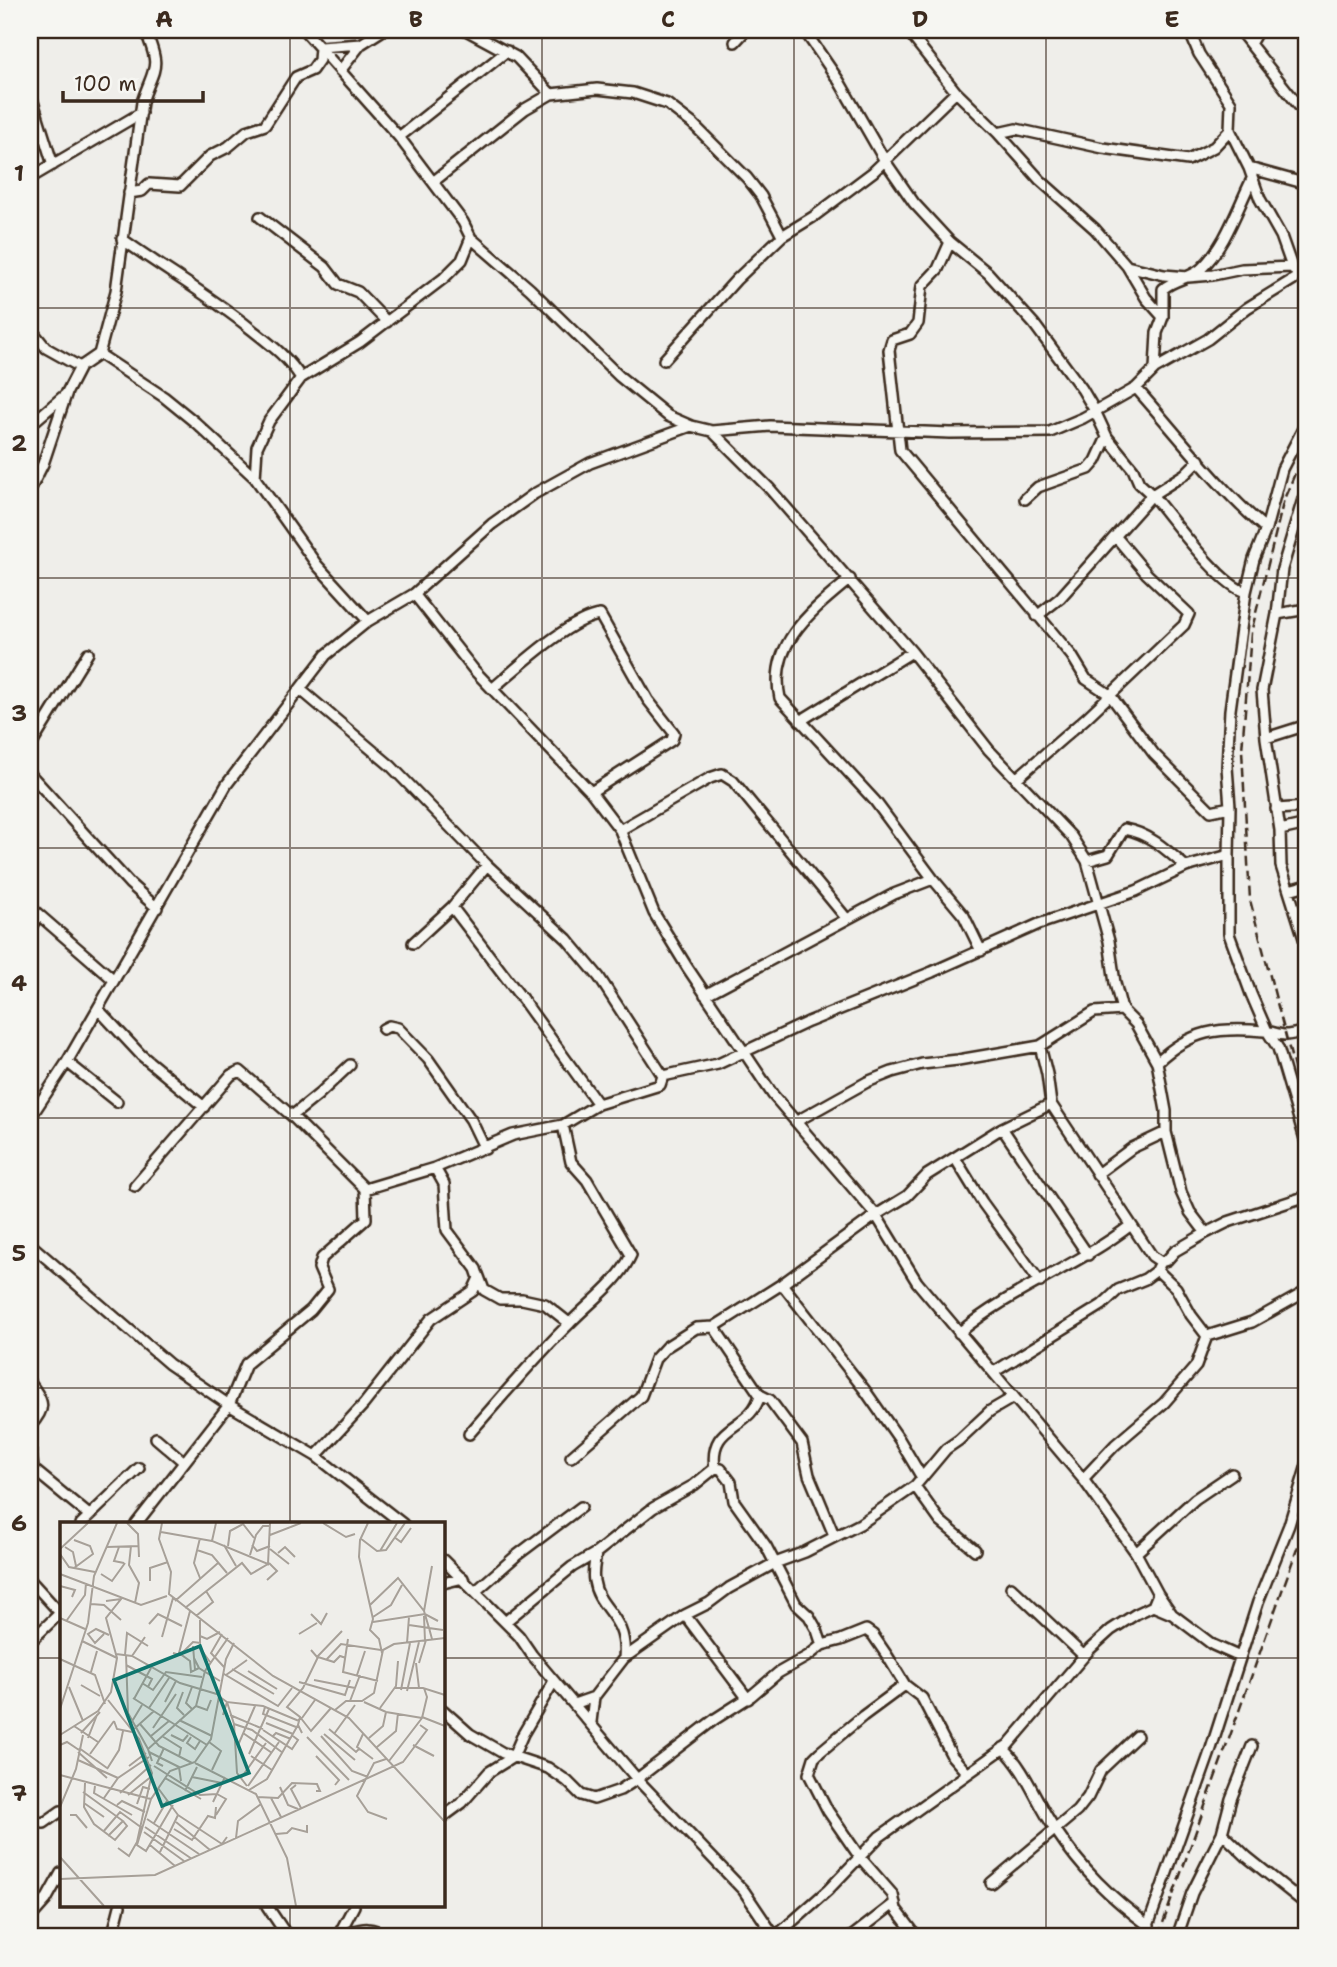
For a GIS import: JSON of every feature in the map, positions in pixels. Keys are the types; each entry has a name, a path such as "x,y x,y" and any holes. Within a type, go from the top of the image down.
{"street":[{"path":"30,490 43,464 67,393 80,367 99,354 116,291 142,102 156,64 145,30"},
{"path":"304,30 399,137 463,222 471,238 511,271 619,376 668,416 691,426 712,430 771,426 897,432 1050,432 1136,388 1155,369 1208,339 1247,307 1303,274 1292,267 1242,269 1188,277 1164,275 1127,266"},
{"path":"340,71 360,44 383,30"},
{"path":"466,30 507,51 528,67 551,94"},
{"path":"735,42 746,30"},
{"path":"804,30 839,81 885,161 914,203 950,242 988,273 1034,324 1082,389 1107,437 1133,469 1139,484 1152,495 1222,577 1237,590 1246,592"},
{"path":"907,30 956,92 1040,180 1095,229 1127,266 1146,298 1163,317"},
{"path":"1189,30 1199,54 1231,103 1230,130 1249,168 1260,199 1281,236 1292,267"},
{"path":"1239,30 1307,116"},
{"path":"1250,44 1258,30"},
{"path":"320,47 360,44"},
{"path":"129,193 142,191 149,184 180,186 210,156 228,147 247,131 265,125 296,77 312,70 319,60 320,47"},
{"path":"399,137 507,51"},
{"path":"433,183 525,109 551,94 597,89 633,93 667,104 693,124 747,178 761,197 782,236"},
{"path":"30,92 53,165"},
{"path":"664,360 736,280 782,236 813,217 885,161 956,92"},
{"path":"30,178 141,113"},
{"path":"998,133 1016,129 1103,148 1188,160 1214,147 1230,130"},
{"path":"1249,168 1307,184"},
{"path":"1155,369 1157,334 1163,317 1163,289 1201,268 1232,225 1252,179"},
{"path":"260,217 325,267 338,284 358,292 387,322"},
{"path":"255,478 257,447 265,430 301,378 360,342 444,278 462,260 471,238"},
{"path":"122,239 228,309 291,362 301,378"},
{"path":"950,242 938,269 922,286 918,323 910,334 892,340 889,350 900,450 1072,656 1086,679 1110,695 1154,754 1211,811 1230,807"},
{"path":"30,328 46,348 80,367"},
{"path":"99,354 164,397 255,478 317,565 368,621"},
{"path":"1136,388 1199,460 1252,517 1266,528"},
{"path":"30,425 67,393"},
{"path":"1307,421 1282,470 1246,592 1230,710 1227,767 1230,807 1229,934 1251,994 1278,1048 1307,1146"},
{"path":"30,1118 67,1062 227,784 326,655 368,621 414,594 492,524 534,494 590,463 691,426"},
{"path":"712,430 770,489 850,579 989,750 1071,836 1087,861 1108,941 1122,1010 1136,1024 1157,1062 1166,1111 1166,1132 1181,1192 1190,1212 1206,1233"},
{"path":"1024,499 1038,487 1089,469 1096,461 1107,437"},
{"path":"1037,617 1060,598 1152,495 1185,474 1199,460"},
{"path":"1307,491 1282,569 1277,614 1262,690 1282,866 1307,948"},
{"path":"1016,779 1184,625 1189,614 1147,574 1116,537"},
{"path":"850,579 804,617 786,645 777,684 780,698 875,801 964,916 981,951"},
{"path":"414,594 474,670 591,792 620,830 654,913 705,995 773,1095 876,1215 917,1282 1083,1479 1136,1553 1172,1614"},
{"path":"1277,614 1307,608"},
{"path":"492,689 578,622 589,616 600,615 648,700 674,733 672,740 591,792"},
{"path":"800,721 912,652"},
{"path":"30,747 88,653"},
{"path":"301,690 391,766 487,865 567,939 599,977 663,1076"},
{"path":"1266,738 1307,725"},
{"path":"30,774 130,884 157,908"},
{"path":"620,830 710,778 722,774 733,781 847,919"},
{"path":"1276,809 1307,807"},
{"path":"1280,830 1307,824"},
{"path":"1087,861 1108,855 1124,829 1139,832 1163,847 1186,867"},
{"path":"663,1076 718,1064 808,1022 981,951 1039,924 1136,891 1186,867 1228,855"},
{"path":"413,943 452,907 487,865"},
{"path":"705,995 894,894 933,879"},
{"path":"1289,890 1307,885"},
{"path":"30,907 114,980"},
{"path":"452,907 598,1104"},
{"path":"30,928 38,916"},
{"path":"1307,1001 1307,1009"},
{"path":"98,1009 141,1055 204,1107"},
{"path":"797,1121 892,1072 922,1064 1040,1046 1094,1012 1122,1010"},
{"path":"383,1029 389,1026 398,1028 428,1059 471,1120 485,1149"},
{"path":"1157,1062 1189,1038 1224,1028 1286,1035 1307,1031"},
{"path":"1040,1046 1051,1104 1207,1336"},
{"path":"67,1062 117,1101"},
{"path":"292,1116 350,1065"},
{"path":"135,1186 231,1075 240,1071 292,1116 365,1189 366,1219 322,1258 319,1268 328,1289 311,1310 246,1364 229,1405 138,1522"},
{"path":"365,1189 435,1168 513,1135 563,1125 598,1104 660,1085 663,1076"},
{"path":"571,1457 641,1396 655,1359 666,1347 696,1328 715,1327 782,1284 876,1215 907,1196 927,1175 1002,1128 1051,1104"},
{"path":"469,1434 569,1323 627,1265 631,1255 587,1180 571,1162 563,1125"},
{"path":"1002,1128 1088,1255"},
{"path":"1097,1174 1132,1148 1166,1132"},
{"path":"955,1158 982,1202 1040,1282"},
{"path":"435,1168 444,1184 447,1230 476,1269 484,1290 500,1299 523,1299 545,1304 569,1323"},
{"path":"994,1372 1102,1305 1118,1290 1144,1279 1206,1233 1307,1196"},
{"path":"959,1334 979,1317 1088,1255 1131,1225"},
{"path":"30,1244 169,1364 229,1405 316,1456 400,1522"},
{"path":"316,1456 364,1404 431,1319 472,1291 479,1278 476,1269"},
{"path":"782,1284 864,1389 921,1476"},
{"path":"1207,1336 1252,1322 1307,1292"},
{"path":"715,1327 760,1395 770,1400 779,1410 802,1443 809,1475 834,1535"},
{"path":"1083,1479 1115,1445 1164,1403 1196,1366 1207,1336"},
{"path":"30,1383 42,1403 42,1409 30,1426"},
{"path":"715,1468 714,1449 718,1440 757,1409 760,1395"},
{"path":"591,1722 594,1697 624,1658 729,1588 775,1563 805,1552 860,1524 915,1486 946,1448 960,1440 990,1410 1014,1397"},
{"path":"156,1438 184,1462"},
{"path":"30,1441 33,1468 89,1516"},
{"path":"1144,1937 1209,1755 1258,1602 1289,1525 1307,1465"},
{"path":"84,1522 139,1468"},
{"path":"505,1622 572,1567 596,1553 653,1508 694,1485 715,1468 721,1469 731,1482 734,1501 775,1563 796,1604 809,1616 822,1645"},
{"path":"1136,1553 1195,1499 1232,1474"},
{"path":"915,1486 940,1521 975,1550"},
{"path":"476,1591 516,1556 581,1507"},
{"path":"596,1553 594,1583 621,1630 625,1643 624,1658"},
{"path":"444,1561 505,1622 637,1779 744,1891 775,1937 828,1890 879,1837 1003,1748 1023,1729 1084,1656 1111,1630 1153,1606 1158,1594"},
{"path":"444,1583 464,1578"},
{"path":"30,1580 60,1612"},
{"path":"1012,1587 1084,1656"},
{"path":"1153,1606 1172,1614 1213,1645 1240,1657"},
{"path":"30,1642 60,1614"},
{"path":"685,1615 748,1699"},
{"path":"444,1711 470,1734 513,1757 559,1774 587,1799 606,1796 637,1779 715,1719 748,1699 778,1673 822,1645 866,1630 873,1635 905,1685 922,1698 952,1756 967,1773"},
{"path":"444,1816 463,1803 489,1772 513,1757 523,1734 554,1681"},
{"path":"905,1685 820,1752 814,1758 809,1774 828,1811 859,1856 893,1895 896,1909 917,1937"},
{"path":"574,1704 594,1697"},
{"path":"991,1883 1077,1811 1088,1797 1101,1770 1137,1737"},
{"path":"1177,1937 1192,1893 1222,1833 1231,1799 1252,1746"},
{"path":"1003,1748 1018,1762 1054,1829 1094,1881 1149,1926"},
{"path":"30,1821 44,1823 60,1812"},
{"path":"1222,1833 1247,1857 1307,1905"},
{"path":"30,1918 46,1900 60,1875"},
{"path":"851,1937 895,1903"},
{"path":"112,1937 119,1908"},
{"path":"268,1908 288,1937"},
{"path":"338,1936 352,1909 366,1928"},
{"path":"338,1936 374,1928 389,1937"}],"railway":[{"path":"1307,446 1284,499 1251,633 1242,750 1250,900 1307,1117"},
{"path":"1158,1937 1307,1521"}]}
